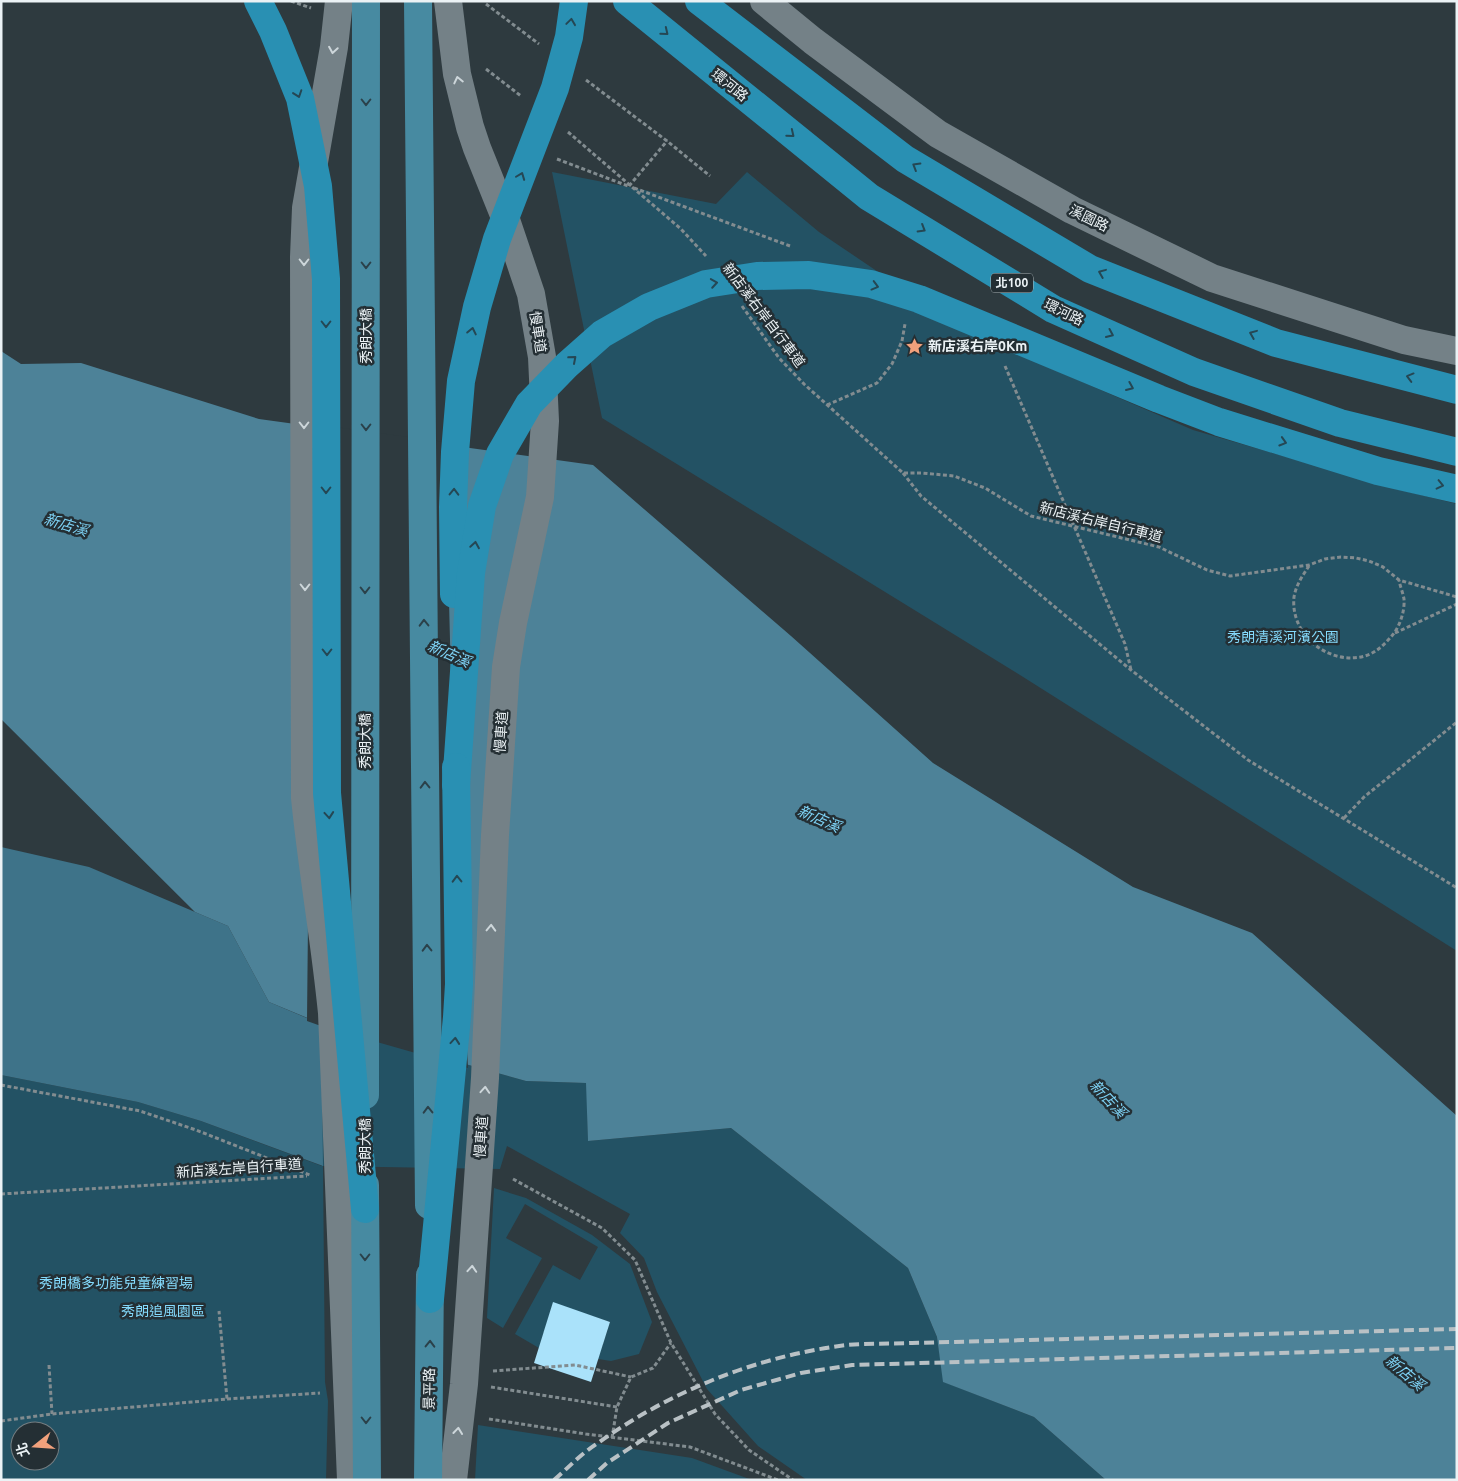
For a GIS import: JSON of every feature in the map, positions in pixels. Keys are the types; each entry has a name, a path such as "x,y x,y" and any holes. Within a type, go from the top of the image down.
{"highway":[{"path":"258,1 274,31 300,98 318,186 326,279 328,793 365,1209"},
{"path":"430,1299 459,984 453,507 455,452 462,381 477,307 497,239 555,88 569,37 574,1"},
{"name":"環河路","path":"627,1 869,197 1053,309 1194,372 1340,423 1457,452"},
{"path":"699,1 905,159 1090,269 1276,343 1457,390"},
{"path":"456,785 471,573 482,506 500,454 530,404 566,365 602,334 649,307 706,284 757,276 809,275 871,284 919,299 1219,422 1378,471 1457,489"}],"main road":[{"name":"秀朗大橋","path":"366,1 365,1209 367,1480"},
{"path":"418,1 430,1299"},
{"name":"景平路","path":"428,1480 430,1299"}],"street":[{"name":"慢車道","path":"448,1 456,74 470,127 532,294 542,357 545,421 540,497 513,622 506,667 495,835 486,1078 464,1384 453,1480"},
{"name":"溪園路","path":"764,1 813,41 938,134 1072,210 1212,278 1404,340 1457,351"},
{"path":"329,6 334,47 308,198 304,257 305,798 332,1013 351,1480"}],"path":[{"path":"290,1 329,6"},
{"path":"486,4 541,46"},
{"path":"485,68 522,97"},
{"path":"580,75 710,176"},
{"name":"新店溪右岸自行車道","path":"567,132 681,229 707,257"},
{"path":"629,186 667,141"},
{"path":"550,157 793,247"},
{"name":"新店溪右岸自行車道","path":"740,304 779,358 827,405 903,473 954,476 984,488 1032,516 1159,547 1207,570 1230,576 1309,565"},
{"path":"827,405 877,383 892,364 902,341 905,322"},
{"path":"1002,361 1125,644 1131,670"},
{"path":"903,473 921,496 1131,670 1248,760 1457,888"},
{"path":"1399,580 1404,599 1402,617 1394,634 1382,647 1366,656 1348,658 1330,655 1314,646 1302,632 1296,615 1294,597 1300,580 1309,565 1325,559 1340,557 1369,561 1383,567 1399,580 1457,597"},
{"path":"1394,634 1457,604"},
{"path":"1344,818 1364,796 1457,722"},
{"name":"新店溪左岸自行車道","path":"1,1085 140,1111 196,1130 310,1175 1,1194"},
{"path":"513,1179 602,1228 635,1260 672,1343 715,1414 749,1450 793,1480"},
{"path":"219,1311 227,1399"},
{"path":"489,1372 575,1365 631,1377 653,1368 672,1343"},
{"path":"49,1365 52,1414"},
{"path":"612,1438 617,1406 631,1377"},
{"path":"492,1387 617,1406"},
{"path":"1,1421 52,1414 227,1399 326,1393"},
{"path":"489,1419 612,1438 690,1447 778,1480"}],"green space":[{"name":"秀朗清溪河濱公園","path":"552,172 716,204 747,172 819,232 899,286 1004,348 1193,430 1397,489 1457,504 1457,951 1020,675 602,418"},
{"path":"321,1024 526,1081 587,1083 588,1141 731,1128 908,1268 937,1337 944,1382 1034,1417 1106,1480 807,1480 758,1446 707,1389 657,1292 644,1258 620,1233 630,1214 507,1146 500,1169 323,1166 325,1382 328,1401 326,1480 1,1480 1,1075 138,1102 201,1121 322,1166"},
{"path":"494,1188 526,1198 592,1235 630,1264 652,1322 639,1354 611,1361 598,1359 610,1322 553,1303 539,1348 515,1334 553,1265 580,1280 598,1247 525,1204 506,1238 542,1258 503,1328 487,1318"},
{"path":"478,1425 692,1458 752,1480 475,1480"}],"shaded area":[{"path":"1,847 89,867 228,926 269,1002 321,1024 323,1166 201,1121 138,1102 1,1075"}],"water":[{"name":"新店溪","path":"1,351 21,364 81,363 259,419 593,465 791,636 933,763 1133,887 1252,933 1457,1116 1457,1480 1106,1480 1034,1417 943,1382 937,1337 908,1268 731,1128 588,1141 586,1083 526,1081 322,1024 269,1002 228,926 195,912 1,719"}],"pier":[{"path":"313,424 445,442 454,799 468,1068 307,1021"}],"building":[{"path":"553,1302 610,1322 591,1382 534,1363"}],"railway":[{"path":"554,1480 592,1447 655,1407 685,1392 748,1367 813,1350 863,1344 1457,1329"},
{"path":"588,1480 607,1463 668,1423 741,1390 801,1373 852,1365 1457,1348"}],"place":[{"name":"新店溪右岸0Km","path":"914,346"}],"park label":[{"name":"秀朗橋多功能兒童練習場","path":"116,1283"},
{"name":"秀朗追風園區","path":"163,1311"}]}
